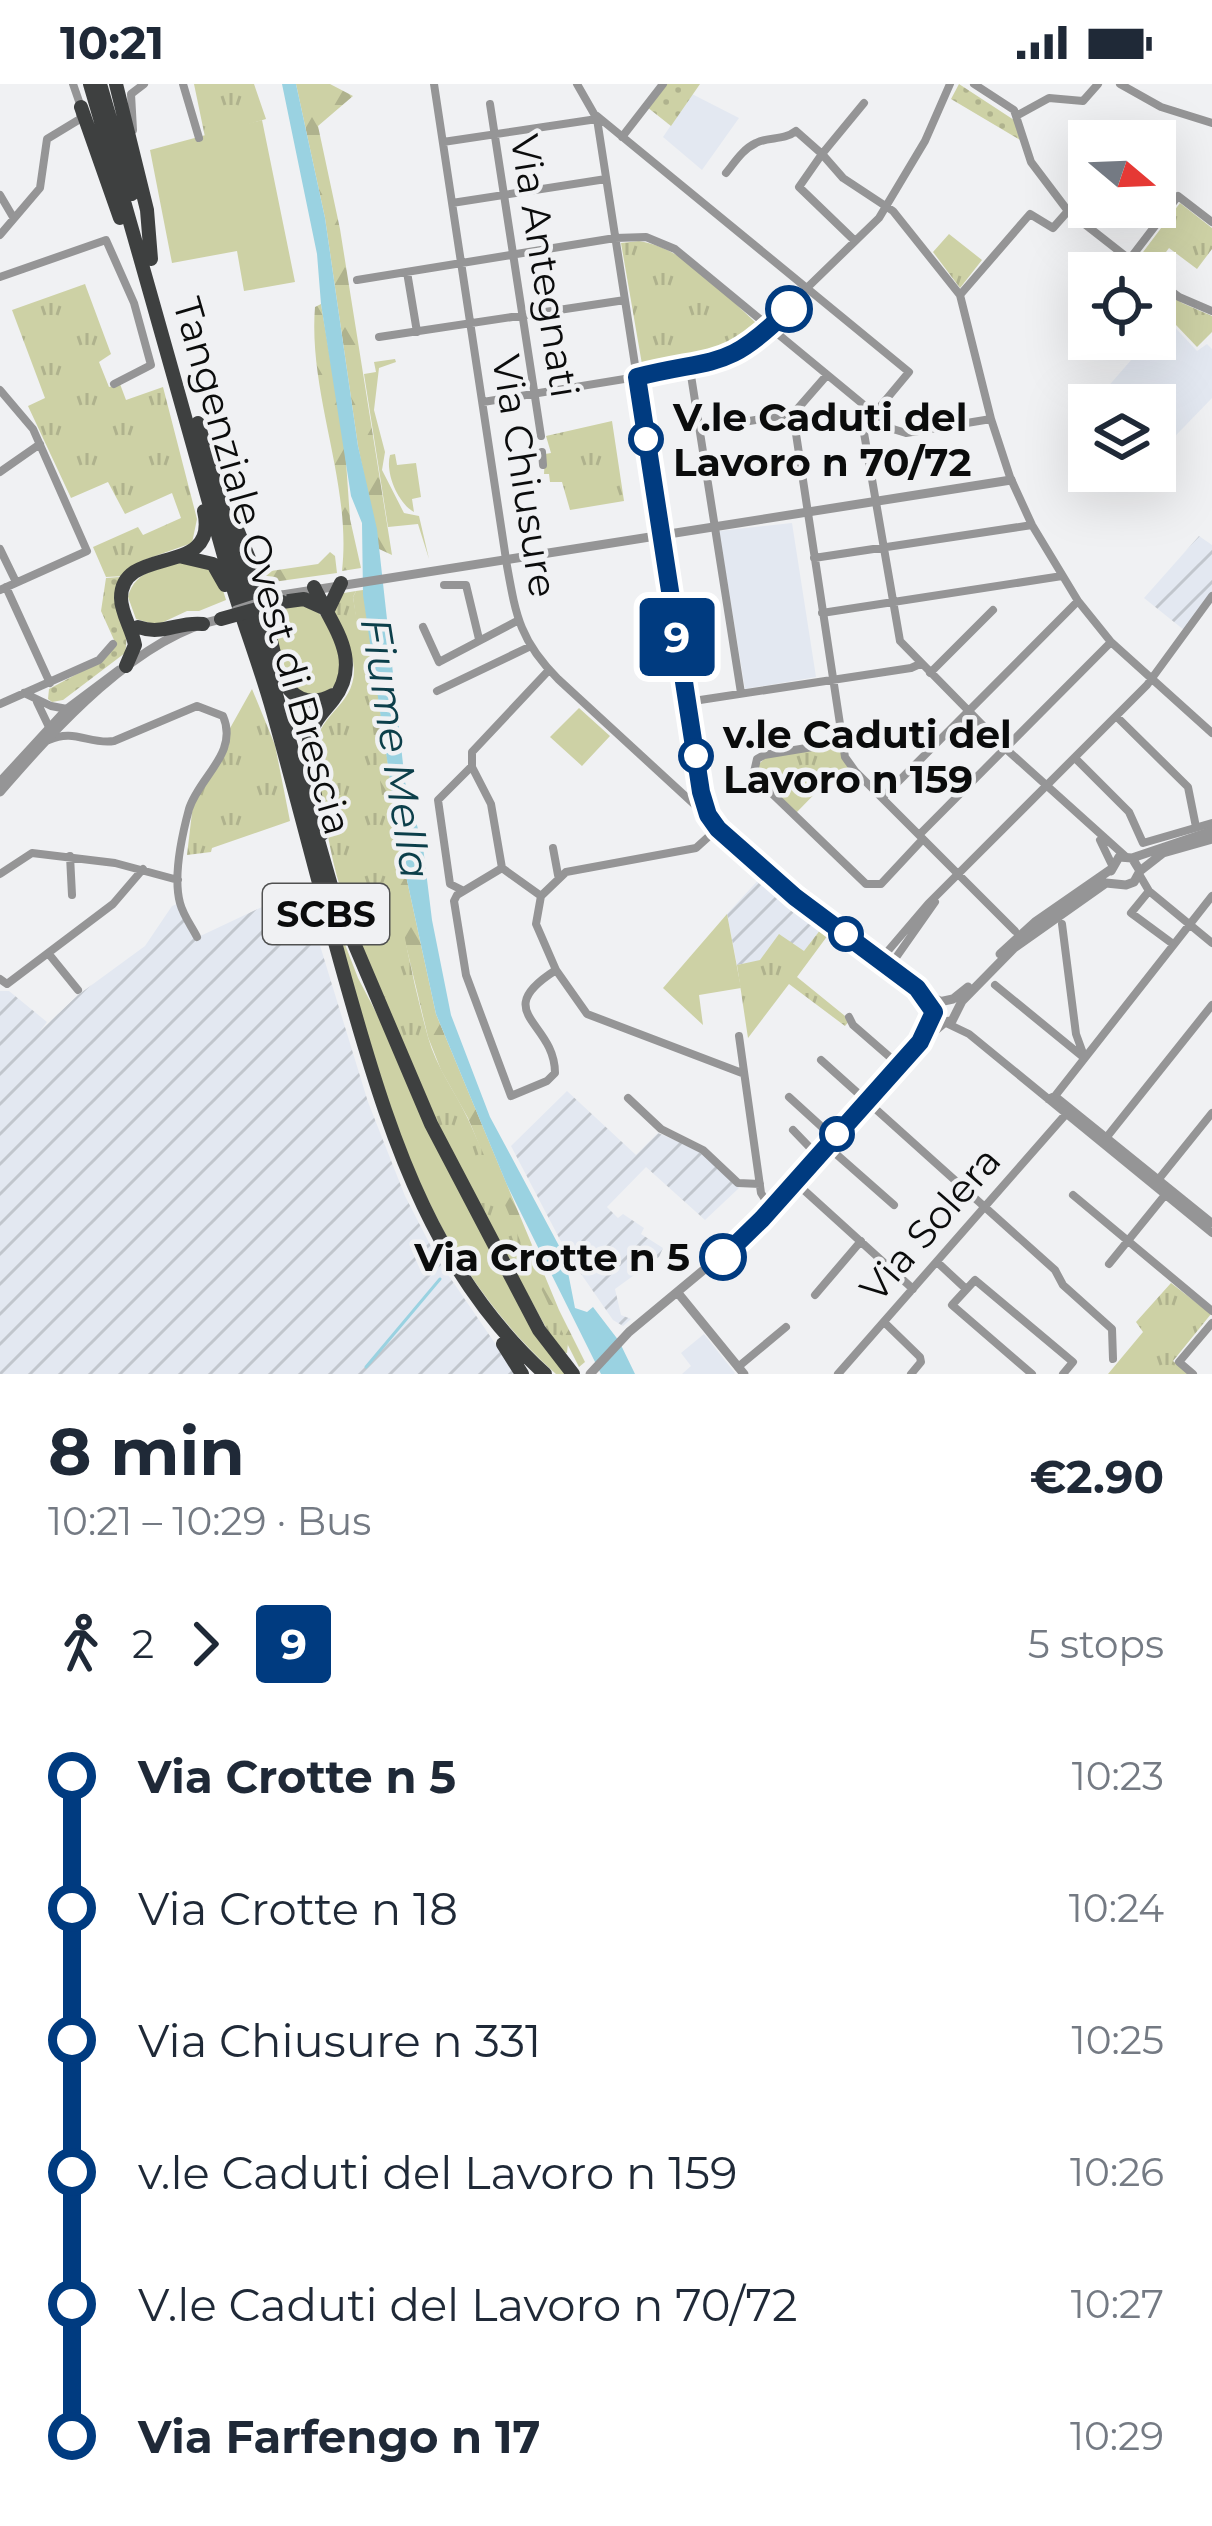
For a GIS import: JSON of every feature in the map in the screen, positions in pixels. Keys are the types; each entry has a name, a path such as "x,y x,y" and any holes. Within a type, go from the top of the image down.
{"highway":[{"name":"Tangenziale Ovest di Brescia","path":"90,84 215,482 334,896 431,1124 539,1330 573,1374"},
{"name":"Tangenziale Ovest di Brescia","path":"100,84 228,573 272,707 385,1119 420,1204 490,1318 545,1374"},
{"path":"116,84 147,210 146,260"},
{"path":"81,106 122,221 146,260"},
{"path":"152,650 121,598 127,580 198,546 206,526 187,417"},
{"path":"215,482 252,566 285,686 310,701 338,693"},
{"path":"178,557 200,558 220,570 258,686 272,707"},
{"path":"328,612 342,582"},
{"path":"317,587 348,670 338,693 315,721 308,745 321,814 324,863"},
{"path":"221,619 282,598 304,599 328,612"},
{"path":"133,624 156,632 186,622 203,623"},
{"path":"125,667 135,645 133,624"},
{"path":"490,1318 522,1374"}],"street":[{"path":"0,235 40,188 47,139 78,123 81,106 73,84"},
{"path":"136,162 130,99 144,84"},
{"path":"183,84 199,138"},
{"name":"Via Chiusure","path":"434,84 506,558 517,621 529,647 714,826 795,897 945,1008"},
{"path":"578,84 597,118 701,792 714,826 696,848 582,866 559,876 542,896 537,929 575,1001 593,1018 742,1073"},
{"path":"622,137 663,84"},
{"path":"483,401 690,368 737,354 770,328 887,207 925,141 950,84"},
{"path":"960,295 1030,214 1053,228 1068,211 1031,162 1018,115 974,84"},
{"path":"1018,115 1048,98 1083,101 1098,84"},
{"path":"1120,84 1161,107 1212,123"},
{"name":"Via Antegnati","path":"490,104 542,436"},
{"path":"855,241 799,187 799,181 865,104"},
{"path":"443,142 597,118 909,372 863,433 900,641 1006,749 1096,834 1128,857 1149,891"},
{"path":"726,173 760,140 785,139 796,131 843,178 887,207 940,265 960,295 991,419 1032,525 1078,602 1112,642 1212,733"},
{"path":"452,203 606,178"},
{"path":"0,195 14,217"},
{"path":"1135,252 1178,196 1212,222"},
{"path":"1089,228 1119,252"},
{"path":"357,280 646,237 675,249 893,429 906,433 991,419"},
{"path":"0,277 106,240 134,303 151,365 114,384"},
{"path":"407,272 416,332"},
{"path":"1176,295 1212,311"},
{"path":"380,337 625,300"},
{"path":"690,368 741,693"},
{"path":"699,429 793,414 827,375"},
{"path":"0,390 26,418 87,551 3,588 50,683"},
{"path":"793,414 845,757 1015,931"},
{"path":"0,472 40,444"},
{"name":"Via Antegnati","path":"542,452 544,465"},
{"path":"282,598 342,582 1011,480"},
{"path":"814,558 1032,525"},
{"path":"0,549 16,582"},
{"path":"822,614 1062,576"},
{"path":"444,585 466,585 479,639"},
{"path":"881,958 958,874 1117,717 1153,677 1212,596"},
{"path":"882,798 1078,602"},
{"path":"930,673 993,610"},
{"path":"0,782 67,709 110,673 203,623 221,619"},
{"path":"423,628 439,662 517,621"},
{"path":"843,742 764,754 754,772 866,884 881,884 1112,642"},
{"path":"0,704 99,660 113,644"},
{"path":"437,691 529,647"},
{"path":"687,702 920,664"},
{"path":"0,792 41,745 125,667"},
{"path":"542,896 502,868 491,804 472,766 472,752 549,670"},
{"path":"28,695 67,709"},
{"path":"28,695 49,727"},
{"path":"41,745 62,734 114,741 197,706 223,716 227,744 190,806 178,880 180,904 197,938"},
{"path":"1117,717 1188,787 1196,827"},
{"path":"1076,759 1129,812 1143,843 1212,831"},
{"path":"464,890 450,884 438,800 472,766"},
{"path":"698,809 701,792"},
{"path":"590,1374 623,1337 737,1244 771,1209 945,1008 1014,948 1116,875 1128,857 1196,827 1212,831"},
{"path":"1116,875 1139,872 1163,853 1212,831"},
{"path":"1096,834 1116,875 1149,891 1212,943"},
{"path":"553,848 559,876"},
{"path":"0,874 32,853 143,869 178,880"},
{"path":"70,856 71,895"},
{"path":"502,868 454,901 466,975 511,1096 547,1082 555,1073 554,1059 527,1010 525,997 530,986 556,970"},
{"path":"0,980 7,984 113,904 143,869"},
{"path":"1149,891 1131,914 1173,944"},
{"path":"890,966 939,896"},
{"path":"1051,1098 1212,896"},
{"path":"1062,924 1076,1034 1084,1058"},
{"path":"48,953 78,990"},
{"path":"995,985 1084,1058"},
{"path":"1106,1138 1212,1005"},
{"path":"945,1008 945,1023"},
{"path":"945,1008 969,1034 1210,1217"},
{"path":"849,1017 899,1066"},
{"path":"945,1023 969,1034"},
{"path":"920,1042 945,1023"},
{"path":"739,1036 760,1184 771,1209"},
{"path":"721,1065 742,1055"},
{"path":"821,1060 987,1208 1112,1329 1113,1359"},
{"path":"789,1097 894,1205"},
{"path":"628,1098 661,1129 703,1150 740,1185 760,1184"},
{"path":"1051,1098 1212,1233"},
{"path":"1158,1180 1212,1113"},
{"name":"Via Solera","path":"838,1374 1066,1114"},
{"path":"792,1132 818,1156"},
{"path":"795,1182 913,1289"},
{"path":"1073,1195 1212,1311"},
{"path":"1109,1264 1166,1195"},
{"path":"815,1295 860,1241"},
{"path":"938,1262 965,1288"},
{"path":"1032,1374 952,1305 965,1288 978,1280 1073,1362 1063,1374"},
{"path":"677,1293 741,1371 786,1328"},
{"path":"884,1322 920,1357 910,1374"},
{"path":"1193,1374 1179,1362 1212,1324"}],"shaded area":[{"path":"692,94 739,118 702,170 663,137"},
{"path":"1176,328 1197,351 1207,344 1212,349 1212,398 1176,435 1176,384 1110,384 1131,360 1176,360"},
{"path":"792,523 816,677 745,689 719,531"},
{"path":"1199,536 1212,545 1212,591 1184,630 1144,598"},
{"path":"763,875 824,925 804,952 737,965 727,914"},
{"path":"298,890 312,894 319,919 314,926 368,1102 405,1196 438,1260 516,1374 0,1374 0,991 9,991 47,1022 39,1032 78,995 145,946 172,906 177,904 194,939"},
{"path":"567,1091 636,1155 658,1133 703,1152 739,1188 705,1220 646,1167 607,1207 618,1218 623,1214 644,1228 641,1234 663,1248 659,1257 615,1289 621,1315 631,1319 623,1326 613,1320 568,1255 511,1146"},
{"path":"704,1334 734,1374 682,1374 691,1366 681,1353"}],"green space":[{"path":"194,84 254,84 266,119 205,137"},
{"path":"296,84 330,84 353,96 318,126 340,229 392,555 379,549 358,446 325,218"},
{"path":"666,84 700,84 671,126 647,107"},
{"path":"959,84 1014,120 1020,140 951,99"},
{"path":"262,120 295,282 244,291 237,251 172,263 150,150"},
{"path":"1180,203 1212,228 1212,249 1197,269 1169,248 1143,252 1161,228 1176,228"},
{"path":"949,234 982,260 960,288 933,252"},
{"path":"639,241 690,264 762,328 721,353 643,370 621,243"},
{"path":"85,284 111,354 99,362 109,387 120,384 126,400 163,387 197,519 192,543 144,560 124,576 106,577 93,547 138,527 143,535 181,518 172,493 125,514 108,482 71,498 28,406 45,398 12,310"},
{"path":"1176,298 1212,316 1212,332 1197,347 1176,325"},
{"path":"321,304 361,568 342,571 341,505 315,340 315,307"},
{"path":"395,359 379,368 374,410 385,452 382,470 404,513 419,516 429,559 418,524 388,527 364,374 376,372 374,362"},
{"path":"612,421 624,501 570,510 562,482 550,482 549,474 544,474 545,454 551,453 546,436"},
{"path":"395,454 397,465 416,463 421,497 412,499 414,512 391,479 390,455"},
{"path":"330,552 337,573 266,583 264,572 318,564"},
{"path":"188,560 218,574 226,600 157,625 136,619 128,597 137,581 151,571"},
{"path":"120,577 125,653 63,700 52,702 49,689 101,661 114,640 101,611 106,578"},
{"path":"363,590 400,848 436,1014 585,1362 579,1367 533,1276 468,1118 428,1037 398,912 353,597"},
{"path":"356,591 353,597 394,873 428,1037 568,1343 567,1353 550,1335 435,1118 383,1005 337,876 314,755 323,726 352,684 351,654 333,609 338,594"},
{"path":"290,605 313,607 335,641 340,681 323,693 309,695 298,689 282,660 268,611"},
{"path":"252,689 275,745 290,821 211,852 187,855 193,804 229,745 229,730"},
{"path":"579,708 610,736 582,766 550,737"},
{"path":"840,745 851,772 844,778 836,772 796,813 758,776 757,766 766,757"},
{"path":"329,903 358,978 566,1374 556,1374 508,1325 468,1272 436,1215 386,1095"},
{"path":"727,914 741,988 699,995 703,1025 663,988"},
{"path":"824,925 831,931 797,977 850,1020 845,1026 789,984 748,1038 737,965 760,960 779,934 804,951"},
{"path":"1171,1283 1211,1314 1173,1361 1188,1374 1108,1374 1143,1332 1136,1322"}],"water":[{"name":"Fiume Mella","path":"282,84 296,84 325,218 358,446 377,529 405,782 423,847 451,1015 490,1117 565,1257 575,1308 587,1312 593,1307 619,1341 635,1374 601,1374 507,1185 436,1014 400,848 363,595 362,523 351,496 317,254"}],"waterway":[{"path":"366,1367 440,1279"}],"bus line":[{"name":"9","path":"723,1257 920,1042 934,1012 917,988 795,897 711,823 701,792 637,377 698,368 730,357 751,345 789,309"}],"place":[{"name":"V.le Caduti del Lavoro n 70/72","path":"646,439"},
{"name":"v.le Caduti del Lavoro n 159","path":"696,756"},
{"name":"Via Crotte n 5","path":"723,1257"}]}
